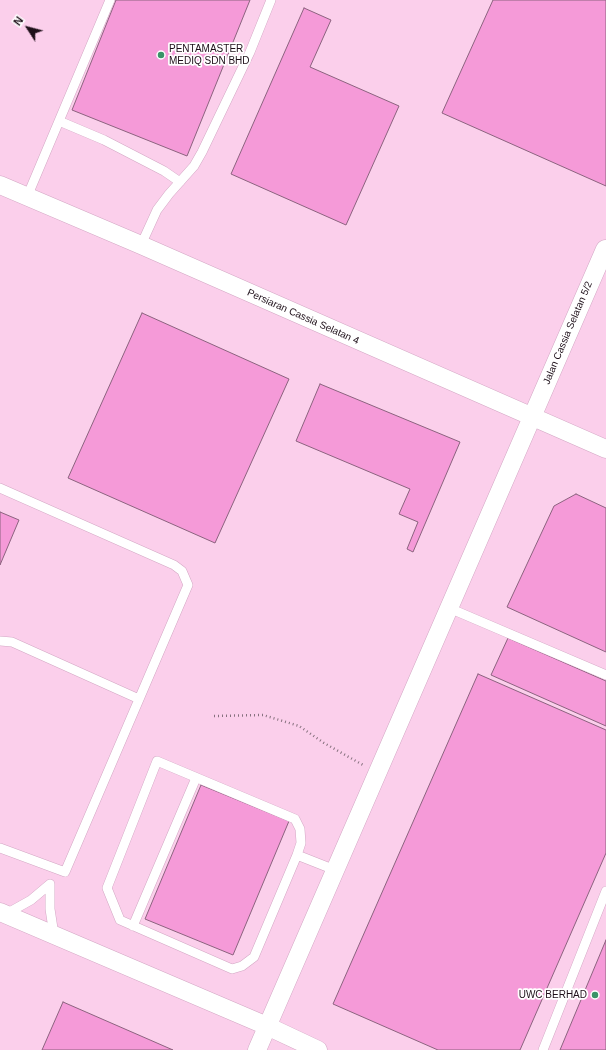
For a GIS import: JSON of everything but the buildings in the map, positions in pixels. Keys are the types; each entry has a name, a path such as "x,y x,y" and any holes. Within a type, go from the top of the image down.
{"street":[{"name":"Persiaran Cassia Selatan 4","path":"0,185 141,245 606,449"},
{"name":"Jalan Cassia Selatan 5/2","path":"257,1050 604,249"},
{"path":"3,913 267,1026 318,1050"}],"lane":[{"path":"27,197 110,0"},
{"path":"141,245 157,210 194,166 202,152 250,52 271,0"},
{"path":"59,120 104,140 164,171 180,182"},
{"path":"0,488 174,565 182,571 188,584 65,872 0,848"},
{"path":"449,608 606,675"},
{"path":"0,641 12,642 139,699"},
{"path":"157,762 196,778 295,819 300,829 301,843 297,855 254,957 242,966 232,969 120,920 107,888 157,762"},
{"path":"133,926 196,778"},
{"path":"297,855 335,870"},
{"path":"54,869 50,884 50,909 54,935"},
{"path":"3,913 31,900 50,884"},
{"path":"543,1050 606,891"}],"path":[{"path":"214,716 263,715 299,726 324,743 377,773"}],"shaded area":[{"path":"0,0 606,0 606,1050 0,1050"}],"place":[{"name":"PENTAMASTER MEDIQ SDN BHD","path":"161,55"},
{"name":"UWC BERHAD","path":"595,995"}]}
